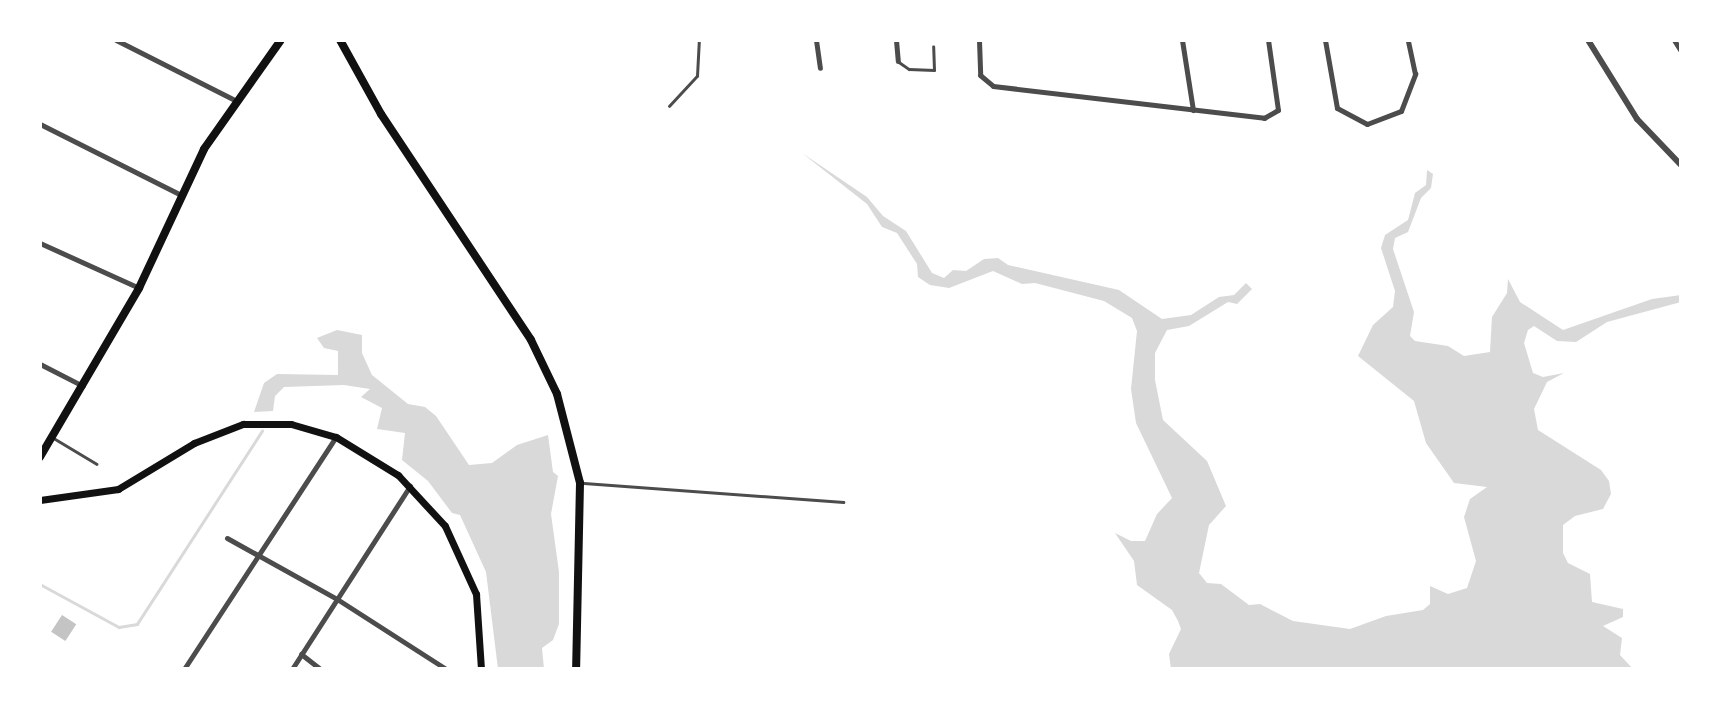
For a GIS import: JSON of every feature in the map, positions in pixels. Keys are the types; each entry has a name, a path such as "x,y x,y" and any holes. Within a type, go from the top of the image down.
{"main road":[{"path":"40,457 139,288 181,195 235,100 281,40"},
{"path":"340,40 381,114 531,340 557,394 580,483 576,669"},
{"path":"40,500 118,489 201,440 243,425 291,424 336,437 365,452 410,486 445,526 468,569 480,613 481,669"}],"street":[{"path":"116,40 235,100"},
{"path":"816,40 820,68"},
{"path":"896,40 898,61"},
{"path":"979,40 980,75 993,86 1264,118 1278,110 1268,40"},
{"path":"1182,40 1192,110"},
{"path":"1325,40 1337,108 1367,124 1401,111 1413,85 1408,40"},
{"path":"1588,40 1637,119 1681,165"},
{"path":"1674,40 1681,51"},
{"path":"40,124 181,195"},
{"path":"40,243 139,288"},
{"path":"40,364 83,386"},
{"path":"184,669 336,437"},
{"path":"292,669 410,486"},
{"path":"227,538 337,599 446,669"},
{"path":"301,654 320,669"}],"lane":[{"path":"669,106 697,76 699,40"},
{"path":"898,61 909,69 934,69 933,47"},
{"path":"52,437 97,464"},
{"path":"580,483 843,502"}],"shaded area":[{"path":"802,153 867,197 883,216 906,231 932,273 944,278 953,270 966,271 984,259 998,258 1008,265 1119,290 1162,319 1191,315 1219,297 1234,295 1246,283 1252,289 1237,304 1228,302 1189,326 1167,330 1155,353 1155,380 1163,420 1207,461 1226,506 1209,525 1199,573 1207,583 1221,584 1249,605 1260,604 1293,621 1350,629 1386,616 1423,610 1430,604 1430,586 1448,594 1467,588 1476,561 1464,517 1470,499 1487,487 1454,483 1426,443 1414,401 1358,356 1373,325 1393,307 1395,291 1381,248 1385,235 1408,220 1415,193 1426,185 1427,170 1433,174 1431,188 1421,198 1408,232 1395,238 1393,249 1414,312 1410,336 1415,341 1448,346 1464,356 1490,352 1492,317 1507,293 1508,279 1520,302 1563,330 1652,299 1681,295 1681,302 1607,322 1576,342 1557,341 1534,326 1528,330 1524,343 1533,373 1543,377 1564,373 1547,382 1534,409 1538,430 1601,470 1609,481 1611,494 1603,509 1575,516 1563,525 1563,553 1568,563 1590,574 1592,602 1623,609 1623,617 1603,626 1622,638 1620,655 1633,669 1171,669 1169,654 1181,629 1178,621 1172,610 1137,585 1134,561 1115,533 1131,541 1145,541 1157,514 1172,498 1136,423 1131,389 1137,331 1132,318 1104,301 1035,283 1022,284 993,271 949,288 930,285 918,277 917,264 897,233 882,227 867,204"},
{"path":"337,330 362,335 362,353 372,375 408,404 425,407 436,416 469,465 492,463 517,445 548,435 553,472 558,476 551,514 559,572 559,624 553,640 542,648 544,669 498,669 486,572 460,515 452,513 428,481 402,460 405,433 377,429 382,408 361,397 370,389 344,385 284,387 275,396 273,411 254,412 264,383 277,374 338,375 338,351 324,348 317,338"}],"building":[{"path":"62,615 76,624 65,641 51,632"}],"waterway":[{"path":"40,584 119,627 137,624 262,431"}]}
